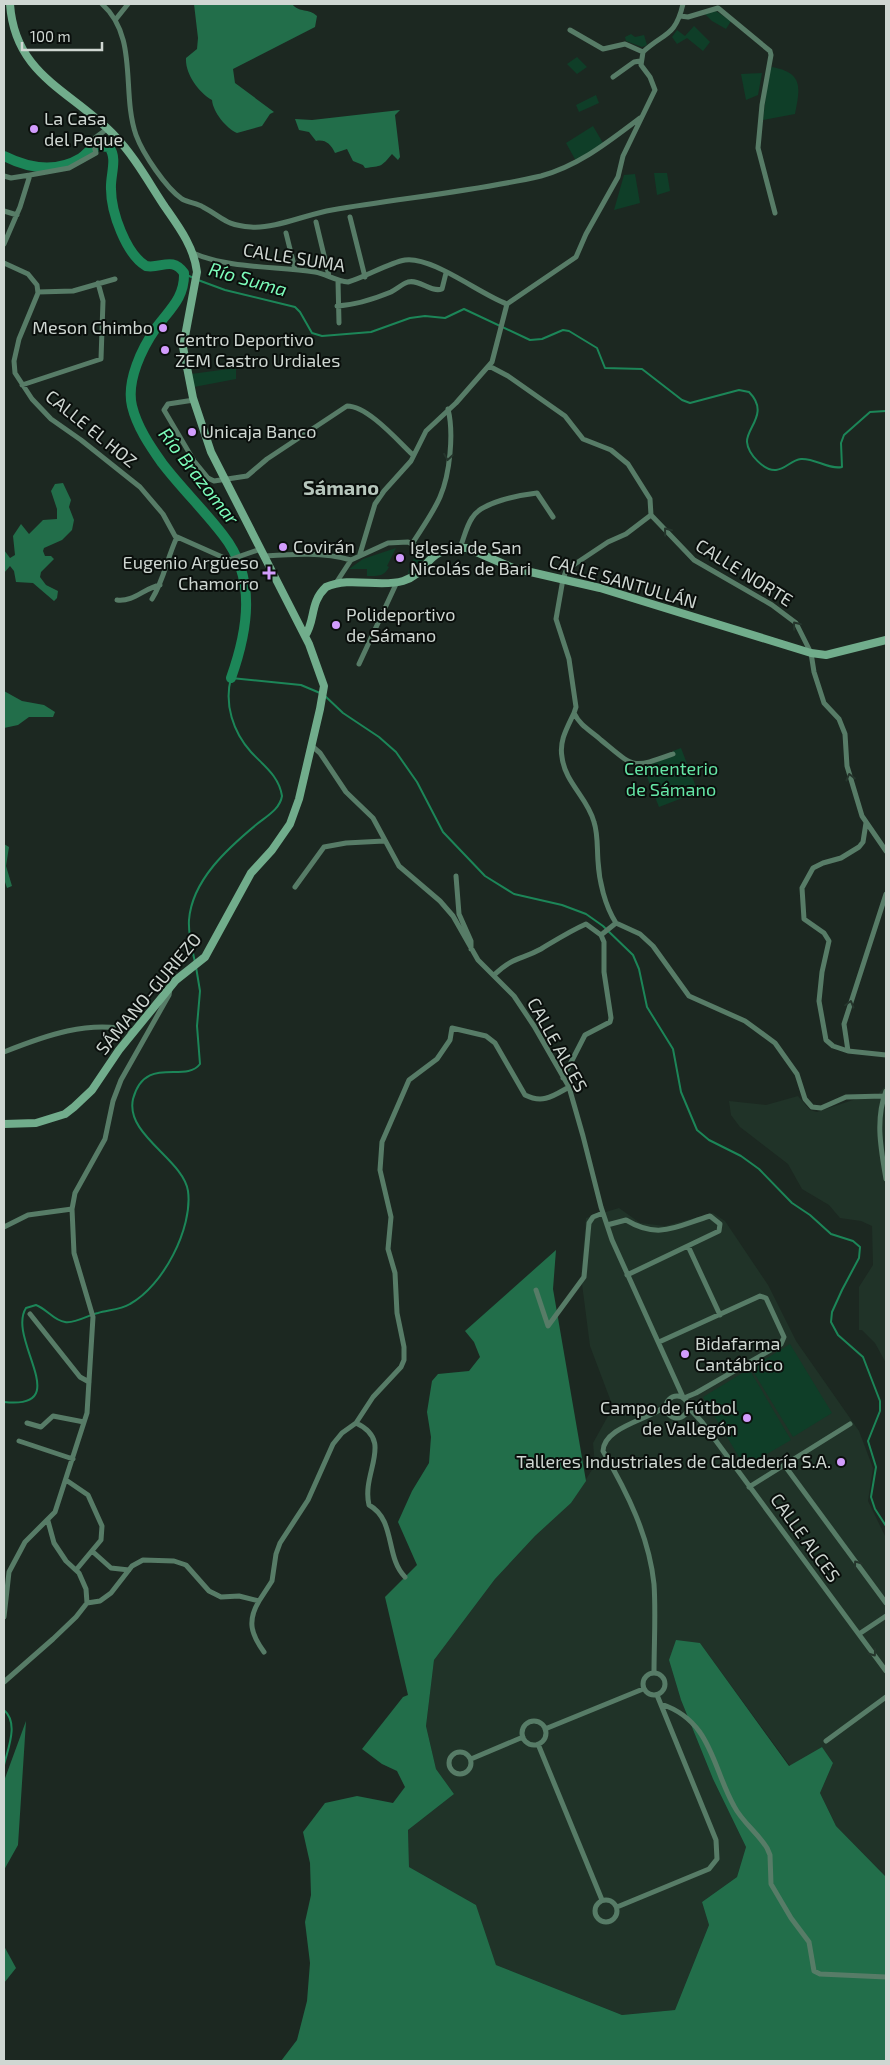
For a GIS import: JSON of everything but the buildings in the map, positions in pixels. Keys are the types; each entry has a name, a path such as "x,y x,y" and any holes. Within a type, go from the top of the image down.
{"street":[{"name":"SÁMANO-GURIEZO","path":"4,1124 36,1123 65,1114 74,1107 92,1090 134,1031 170,986 196,964 210,949 251,873 272,850 290,824 299,799 323,695 322,681 306,636 224,480 211,452 194,400 184,347 196,272 193,253 182,231 127,150 107,129 34,68 23,53 15,35 10,4"},
{"path":"102,4 116,19 125,46 132,120 140,145 153,166 178,196 204,207 229,223 250,227 268,226 323,212 541,176 571,166 585,158 640,118"},
{"path":"116,19 128,4"},
{"path":"640,61 643,52 669,34 680,16 683,4"},
{"path":"680,16 688,17 718,8 770,51 758,148 775,214"},
{"path":"570,30 603,49 625,44 643,52"},
{"path":"360,554 375,504 400,474 426,431 492,362 507,304 576,257 586,234 618,177 623,156 655,90 650,77 640,61"},
{"path":"612,76 634,62 640,61"},
{"path":"4,176 11,178 69,168 96,153 92,140 107,129"},
{"path":"4,244 17,215 30,175"},
{"path":"4,211 17,215"},
{"path":"350,217 365,277"},
{"path":"316,222 329,276"},
{"path":"286,232 294,269"},
{"name":"CALLE SUMA","path":"193,253 227,262 294,269 348,282 365,277 404,260 415,260 466,281 507,304"},
{"path":"4,263 34,279 38,292 73,291 115,279"},
{"path":"337,306 352,305 373,299 408,282 424,285 438,291 442,289 446,273"},
{"path":"338,281 337,306 339,323"},
{"path":"22,384 101,358 103,301 98,283"},
{"name":"CALLE EL HOZ","path":"38,292 15,353 15,373 39,408 51,420 81,440 140,487 163,514 177,538"},
{"path":"489,366 508,376 565,416 583,439 611,450 620,457 635,474 650,499 651,515 626,534 608,542 566,571 562,579 556,619 568,658 576,707 564,734 562,757 564,770 573,787 588,806 594,822 600,878 613,925"},
{"path":"194,400 168,404 164,410 194,461 208,478 214,481 247,476 267,459 347,406 356,406 370,415 413,455"},
{"path":"412,544 436,504 443,488 450,447 451,430 448,409"},
{"path":"460,548 472,516 495,502 537,493 553,518"},
{"name":"CALLE NORTE","path":"651,515 694,560 772,605 796,622 811,653 814,672 824,703 839,719 845,734 847,766 856,801 866,823 886,851"},
{"path":"152,598 160,585 167,558 177,538 224,559 234,559 249,554 263,553 301,554 351,560"},
{"path":"336,583 351,560 360,554 396,541 412,544 433,555"},
{"name":"CALLE SANTULLÁN","path":"398,582 411,577 433,555 443,550 460,548 472,550 513,568 600,588 811,653 826,655 886,640"},
{"path":"306,636 317,597 326,587 336,583 398,582 359,664"},
{"path":"117,600 131,599 152,586 160,585"},
{"path":"574,713 585,730 600,739 626,762 643,765 673,754"},
{"name":"CALLE ALCES","path":"312,746 320,753 346,792 373,818 399,866 440,901 453,916 478,960 524,1009 569,1088 607,1226 627,1275 686,1401 886,1672"},
{"path":"866,823 859,847 841,858 813,868 802,892 804,919 824,933 830,941 819,1001 824,1033 829,1044 848,1051 886,1055"},
{"path":"294,887 324,847 346,843 384,841"},
{"path":"456,876 459,914 471,941 471,950"},
{"path":"848,1051 844,1024 886,894"},
{"path":"494,976 512,960 540,950 569,931 586,924 603,934"},
{"path":"603,934 613,925"},
{"path":"613,925 640,934 653,946 689,996 745,1021 775,1043 797,1074 805,1099 812,1106 821,1108 846,1097 885,1094 879,1117 886,1179"},
{"path":"563,1078 585,1035 610,1022 604,972 603,934"},
{"path":"4,1617 9,1572 25,1542 55,1512 73,1459 89,1399 94,1317 74,1253 72,1208 80,1180 105,1139 116,1091 169,995 170,986"},
{"path":"4,1052 28,1043 79,1029 101,1026 134,1031"},
{"path":"264,1652 251,1630 250,1620 259,1600 272,1581 276,1554 280,1543 308,1500 333,1444 356,1423 373,1397 401,1367 404,1360 404,1347 397,1313 395,1273 388,1249 391,1217 380,1170 382,1142 409,1080 441,1054 450,1040 452,1028 486,1036 494,1043 525,1095 533,1099 551,1098 569,1088"},
{"path":"4,1227 28,1215 72,1208"},
{"path":"536,1290 548,1326 584,1277 589,1223 593,1218 603,1214"},
{"path":"607,1226 626,1220 641,1229 658,1232 710,1216 714,1217 720,1224 719,1230 627,1275"},
{"path":"688,1246 720,1315"},
{"path":"659,1342 763,1296 766,1298 784,1341 696,1393 686,1401 684,1415"},
{"path":"30,1314 80,1377 89,1382"},
{"path":"668,1414 666,1406 668,1400 674,1395 678,1384"},
{"path":"674,1395 686,1401"},
{"path":"654,1673 653,1582 647,1552 628,1496 603,1451 605,1440 613,1432 653,1415 666,1406"},
{"path":"653,1415 668,1414 676,1418 684,1415 702,1422"},
{"path":"27,1423 40,1427 53,1416 84,1422"},
{"path":"356,1423 368,1428 374,1436 377,1447 369,1475 369,1505 378,1510 387,1527 395,1564 405,1577"},
{"path":"749,1487 850,1424"},
{"path":"19,1441 73,1459"},
{"path":"785,1466 886,1603"},
{"path":"66,1480 88,1495 102,1526 101,1540 76,1570"},
{"path":"48,1521 54,1543 66,1561 76,1570 86,1589 87,1603"},
{"path":"92,1551 111,1568 129,1570"},
{"path":"4,1682 59,1634 87,1603 100,1601 111,1593 129,1570 143,1560 174,1561 186,1564 210,1591 220,1597 239,1596 259,1600"},
{"path":"859,1634 886,1616"},
{"path":"654,1673 660,1674 665,1682 663,1690 658,1695 650,1695 643,1689 644,1678 654,1673"},
{"path":"546,1729 643,1689"},
{"path":"617,1907 709,1869 718,1854 716,1840 658,1695"},
{"path":"826,1741 886,1697"},
{"path":"661,1704 674,1708 684,1716 699,1731 708,1744 735,1809 767,1848 770,1855 771,1884 790,1918 808,1942 814,1971 820,1974 886,1977"},
{"path":"530,1722 539,1722 546,1729 545,1738 538,1744 529,1744 523,1737 523,1728 530,1722"},
{"path":"471,1759 523,1737"},
{"path":"538,1744 602,1900"},
{"path":"457,1752 465,1753 471,1759 470,1768 464,1774 456,1773 450,1767 450,1758 457,1752"},
{"path":"602,1900 611,1900 617,1907 617,1914 614,1919 606,1922 596,1917 595,1908 602,1900"}],"shaded area":[{"path":"886,1085 886,1363 875,1343 862,1330 859,1330 859,1287 873,1265 872,1226 861,1221 840,1218 829,1205 802,1189 788,1164 740,1127 731,1115 729,1101 766,1105 798,1096 810,1110 817,1112 856,1099 874,1099"},
{"path":"619,1208 640,1223 665,1226 713,1213 725,1221 768,1285 796,1341 859,1431 873,1468 868,1501 886,1538 886,1877 836,1826 820,1793 833,1763 822,1747 790,1766 700,1643 669,1660 681,1700 713,1779 746,1847 737,1877 702,1902 709,1925 675,2010 622,2015 496,1965 476,1905 409,1867 408,1830 454,1794 436,1769 426,1726 434,1660 495,1579 535,1536 571,1503 595,1465 593,1443 613,1407 590,1346 581,1276 586,1218"}],"green space":[{"path":"194,4 292,4 298,9 311,12 317,16 315,27 233,69 235,83 274,112 270,114 262,126 237,133 233,131 221,119 215,110 212,100 193,82 186,64 186,58 197,49 198,38"},
{"path":"716,11 731,21 726,29 712,21 704,13"},
{"path":"694,26 710,42 703,51 687,38 677,44 672,37 677,30 685,36"},
{"path":"631,34 635,37 644,35 647,45 642,47 626,41 625,37"},
{"path":"577,57 587,67 577,74 567,64"},
{"path":"772,67 790,73 795,78 798,89 797,105 795,114 763,120 769,71"},
{"path":"762,73 758,95 746,100 741,74"},
{"path":"596,95 599,103 579,112 576,105"},
{"path":"400,110 395,115 400,157 398,160 392,154 381,165 365,168 363,165 353,161 347,149 335,153 327,143 316,141 309,132 299,130 295,119 312,120"},
{"path":"593,126 603,143 576,161 566,143"},
{"path":"654,173 667,173 670,191 657,195"},
{"path":"635,174 640,203 614,210 624,175"},
{"path":"236,368 236,379 194,387 191,374"},
{"path":"63,483 71,500 69,507 74,520 72,530 62,540 44,548 45,556 51,556 54,559 41,572 40,577 46,585 58,591 57,598 54,601 33,583 16,582 14,571 10,566 4,573 4,550 10,558 15,555 13,536 21,524 29,534 43,520 57,519 57,509 51,491 55,484"},
{"path":"396,548 387,566 389,567 382,574 367,576 367,569 349,569 363,559"},
{"path":"417,551 426,556 409,574 408,572"},
{"path":"4,691 22,701 44,705 55,712 53,717 29,717 18,725 4,728"},
{"name":"Cementerio de Sámano","path":"681,748 698,792 659,807 643,767 674,755 673,751"},
{"path":"4,844 9,847 6,866 12,886 7,888 4,879"},
{"path":"556,1250 553,1289 586,1481 571,1503 535,1536 495,1579 434,1660 426,1726 436,1769 454,1794 408,1830 409,1867 476,1905 496,1965 622,2015 675,2010 709,1925 702,1902 737,1877 746,1847 713,1779 681,1700 669,1660 676,1640 700,1643 789,1766 822,1747 833,1763 820,1793 836,1826 886,1877 886,2061 281,2061 297,2040 307,2001 310,1963 305,1922 311,1895 310,1863 303,1832 325,1803 357,1796 393,1803 405,1787 397,1771 382,1764 362,1749 403,1697 408,1695 385,1597 417,1565 398,1522 412,1491 429,1463 431,1437 427,1412 432,1381 438,1374 469,1371 480,1357 474,1342 465,1331"},
{"path":"790,1344 832,1413 793,1437 751,1368"},
{"name":"Campo de Fútbol de Vallegón","path":"749,1369 791,1440 745,1467 703,1397"},
{"path":"26,1721 18,1845 4,1870 4,1781"},
{"path":"4,1946 16,1968 4,1983"}],"waterway":[{"name":"Río Brazomar","path":"4,156 32,166 52,167 71,163 97,146 109,147 113,156 112,198 117,220 126,242 132,252 146,266 171,264 180,268 184,273 184,282 179,297 156,328 136,365 131,386 132,406 141,429 162,463 223,535 234,552 241,569 245,586 245,623 242,641 231,678"},
{"name":"Río Suma","path":"184,274 194,278"},
{"name":"Río Suma","path":"198,280 225,290 295,307 312,333 322,336 371,332 410,318 425,316 445,318 464,309 530,340 542,339 563,330 569,331 597,348 605,368 642,369 682,400 690,403 739,390 749,392 755,400 757,413 756,420 748,437 748,447 757,461 771,470 783,468 801,459 811,460 832,467 842,467 841,443 844,435 870,412 886,411"},
{"path":"195,962 190,941 189,920 197,891 213,866 246,833 279,805 282,796 274,777 251,752 235,727 229,698 231,678 301,685 320,693"},
{"path":"324,695 343,713 379,737 396,752 417,782 443,832 485,876 514,894 562,905 586,914 603,926 633,955 639,969 647,1007 673,1049 681,1092 697,1130 709,1140 741,1156 759,1169 792,1203 810,1215 831,1234 853,1241 860,1247 859,1258 832,1312 831,1322 838,1335 863,1357 880,1401 880,1411 868,1441 876,1467 871,1497 875,1509 886,1526"},
{"path":"4,1402 25,1402 35,1395 37,1384 24,1337 22,1321 26,1308 36,1305 57,1319 69,1322 126,1306 154,1284 173,1255 181,1238 188,1206 188,1191 184,1179 138,1124 133,1112 133,1099 139,1085 146,1077 156,1073 185,1072 200,1064 197,1026 200,991 196,967"},
{"path":"4,1710 11,1722 12,1729 4,1765"}],"place":[{"name":"La Casa del Peque","path":"34,129"},
{"name":"Meson Chimbo","path":"163,328"},
{"name":"Centro Deportivo ZEM Castro Urdiales","path":"165,350"},
{"name":"Unicaja Banco","path":"192,432"},
{"name":"Covirán","path":"283,547"},
{"name":"Iglesia de San Nicolás de Bari","path":"400,558"},
{"name":"Eugenio Argüeso Chamorro","path":"269,573"},
{"name":"Polideportivo de Sámano","path":"336,625"},
{"name":"Bidafarma Cantábrico","path":"685,1354"},
{"name":"Campo de Fútbol de Vallegón","path":"747,1418"},
{"name":"Talleres Industriales de Caldedería S.A.","path":"841,1462"}],"district":[{"name":"Sámano","path":"341,488"}]}
